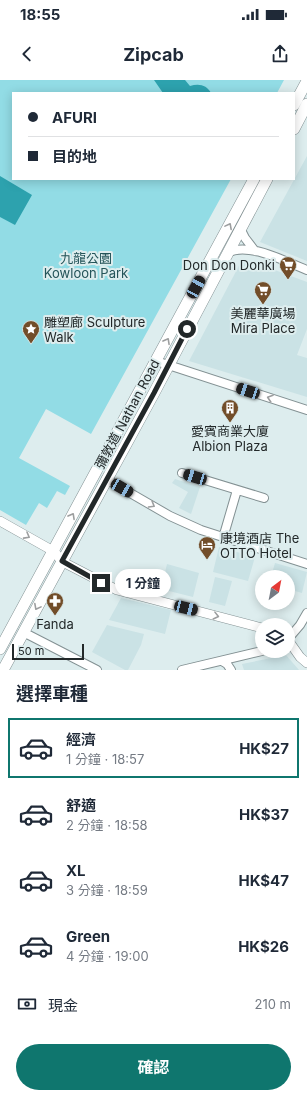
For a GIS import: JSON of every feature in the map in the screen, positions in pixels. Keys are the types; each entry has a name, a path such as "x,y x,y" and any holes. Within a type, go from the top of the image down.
{"main road":[{"path":"295,103 307,81"},
{"path":"295,127 307,104"},
{"name":"彌敦道 Nathan Road","path":"0,649 253,180"},
{"name":"彌敦道 Nathan Road","path":"3,670 154,393 266,180"}],"street":[{"path":"240,228 254,250"},
{"path":"227,253 237,249 254,250 307,270"},
{"path":"156,361 307,410"},
{"path":"182,473 264,498"},
{"path":"106,479 170,516 223,538 307,564"},
{"path":"223,538 237,490"},
{"path":"0,521 53,551 62,561 117,590 255,626"},
{"path":"295,631 307,613"},
{"path":"23,632 97,670"},
{"path":"295,650 300,657 307,663"},
{"path":"182,670 255,653"},
{"path":"222,661 227,664 231,670"}],"shaded area":[{"path":"154,80 185,80 190,86 205,86 210,92 162,92"},
{"path":"307,156 307,261 260,242"},
{"path":"0,176 32,195 15,225 0,217"},
{"name":"美麗華廣場 Mira Place","path":"243,258 307,282 307,329 297,355 307,358 307,397 189,361"},
{"path":"175,479 200,487 191,514 179,508 188,492 172,483"},
{"path":"219,547 255,557 248,581 213,572"},
{"path":"275,563 307,572 302,593 295,591 295,570 273,570"},
{"path":"167,564 199,573 193,597 161,589"},
{"path":"215,577 232,581 225,606 209,602"},
{"path":"121,598 171,610 165,634 109,620"},
{"path":"107,625 144,634 141,645 128,670 125,670 92,652"},
{"path":"271,658 289,658 299,670 244,670 242,664"}],"green space":[{"name":"九龍公園 Kowloon Park","path":"0,80 284,80 278,92 12,92 12,180 230,180 91,434 46,409 19,458 70,486 65,495 57,491 47,508 39,503 26,525 0,510"}],"place":[{"name":"Don Don Donki","path":"288,280"},
{"name":"美麗華廣場 Mira Place","path":"263,305"},
{"name":"雕塑廊 Sculpture Walk","path":"31,344"},
{"name":"愛賓商業大廈 Albion Plaza","path":"230,423"},
{"name":"康境酒店 The OTTO Hotel","path":"207,560"},
{"name":"Fanda","path":"55,616"}],"route":[{"path":"101,583 62,561 154,393 187,329"}]}
